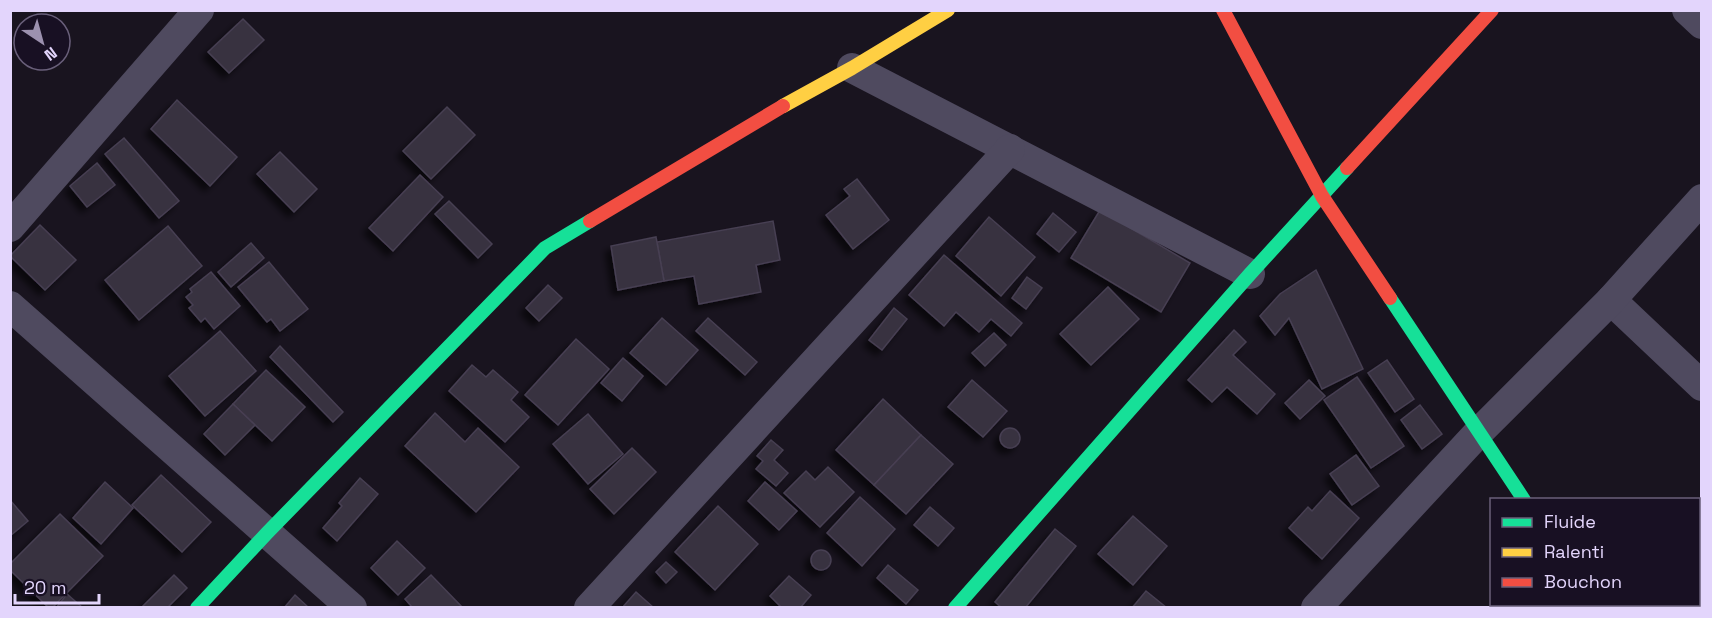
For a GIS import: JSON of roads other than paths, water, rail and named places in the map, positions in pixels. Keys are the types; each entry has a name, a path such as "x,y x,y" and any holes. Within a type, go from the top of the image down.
{"street":[{"path":"10,227 199,10"},
{"path":"197,608 545,248 758,120 852,68 948,10"},
{"path":"1223,10 1322,196 1523,498"},
{"path":"955,608 1250,273 1492,10"},
{"path":"1687,10 1701,24"},
{"path":"852,68 1250,273"},
{"path":"589,608 1010,149"},
{"path":"1316,608 1479,432 1611,300 1701,199"},
{"path":"1611,300 1701,386"},
{"path":"10,306 352,608"}]}
